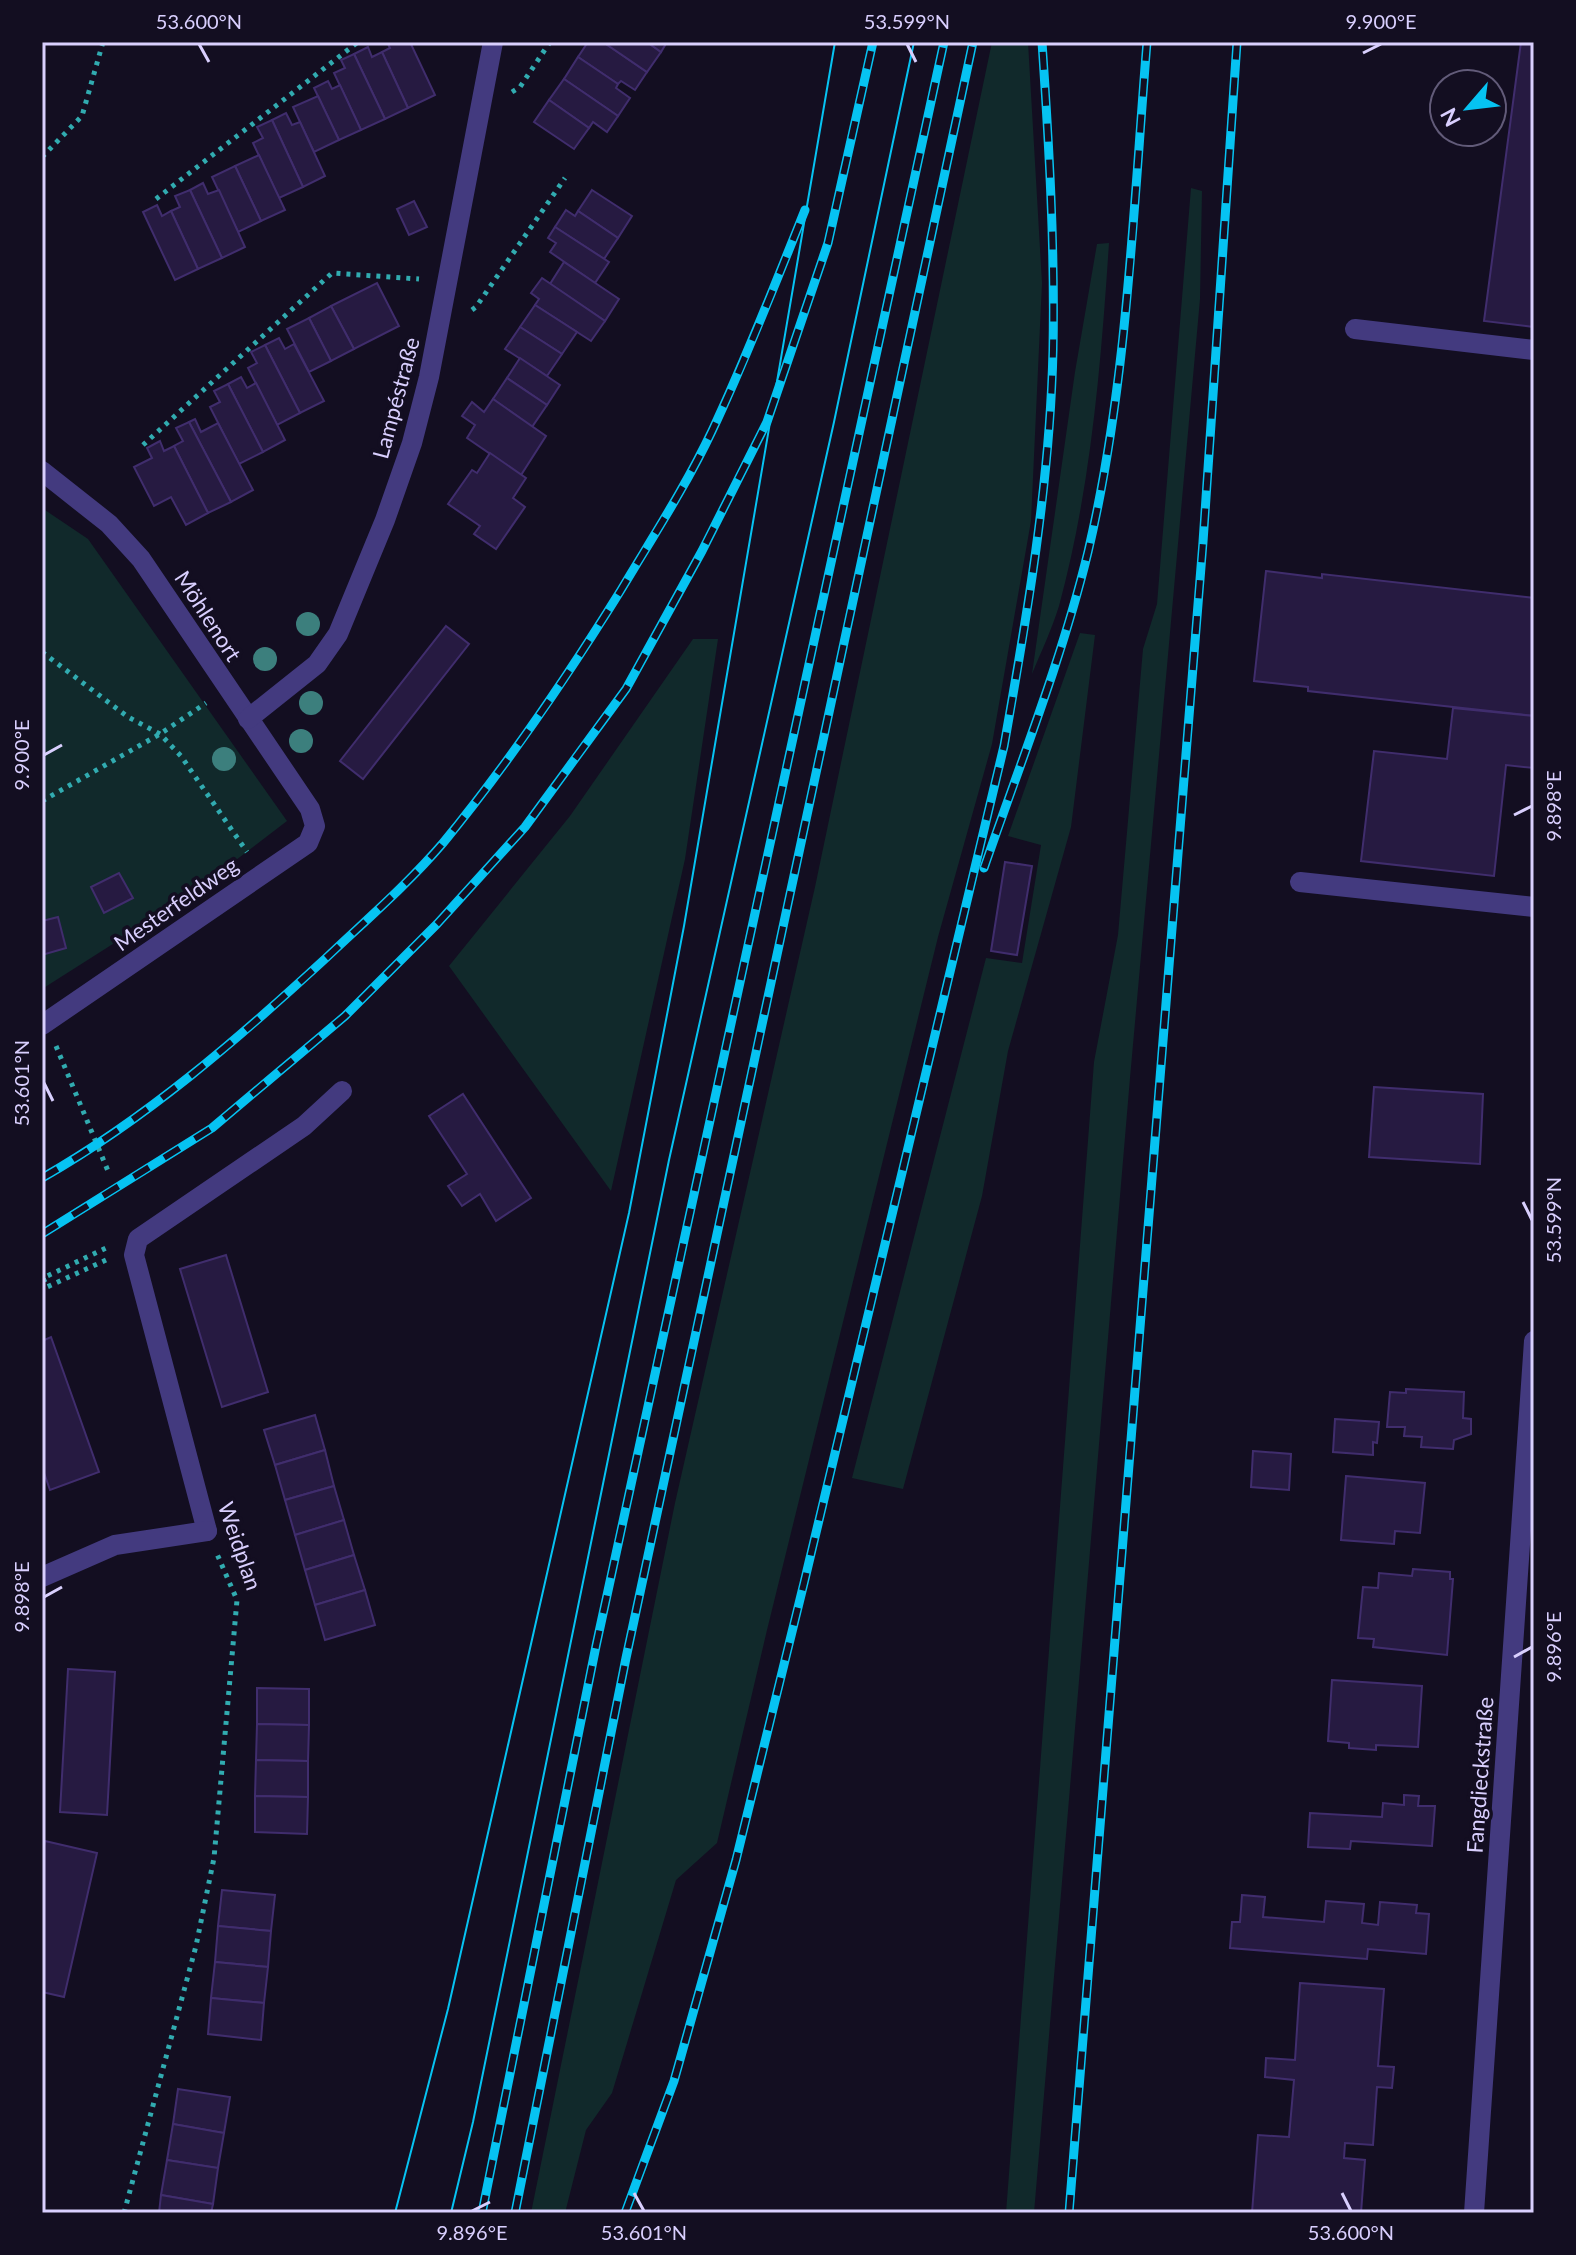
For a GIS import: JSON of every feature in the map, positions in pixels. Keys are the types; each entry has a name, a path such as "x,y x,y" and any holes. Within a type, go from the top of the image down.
{"street":[{"name":"Lampéstraße","path":"248,719 317,664 338,634 394,494 412,443 429,377 493,42"},
{"path":"1355,329 1534,350"},
{"name":"Möhlenort","path":"42,471 109,524 141,559 310,809"},
{"name":"Mesterfeldweg","path":"44,1024 308,843 315,826 310,809"},
{"path":"1300,882 1534,907"},
{"path":"127,1248 304,1126 342,1091"},
{"name":"Weidplan","path":"127,1248 207,1531"},
{"name":"Fangdieckstraße","path":"1474,2213 1534,1341"},
{"path":"42,1577 115,1545 207,1531"}],"path":[{"path":"42,157 82,116 103,42"},
{"path":"156,199 358,42"},
{"path":"506,97 520,87 550,42"},
{"path":"464,314 476,307 565,178"},
{"path":"143,445 332,273 426,279"},
{"path":"42,652 128,717 160,734 181,756 250,856"},
{"path":"42,801 160,734 209,701"},
{"path":"44,1024 108,1171"},
{"path":"127,1248 123,1253 47,1287 43,1278 127,1248"},
{"name":"Weidplan","path":"124,2213 196,1946 214,1858 237,1600 207,1531"}],"green space":[{"path":"992,42 1028,42 1042,283 1031,521 992,744 938,937 717,1843 676,1880 612,2093 586,2130 565,2213 531,2213 675,1503 815,887"},
{"path":"1191,188 1202,191 1200,299 1130,1078 1034,2213 1006,2213 1094,1062 1118,935 1143,649 1157,604"},
{"path":"1109,243 1098,380 1079,517 1059,606 1032,674 1075,372 1097,244"},
{"path":"42,508 88,539 287,821 190,895 42,989"},
{"path":"1080,633 1095,635 1071,827 1008,1051 982,1196 903,1489 852,1478 986,958 1022,963 1041,845 1008,836"},
{"path":"693,639 718,639 685,859 611,1191 449,966 570,816"}],"building":[{"path":"387,42 410,42 435,95 408,108 382,52 390,48"},
{"path":"588,42 603,42 647,72 635,90 621,81 618,84 578,57"},
{"path":"603,42 647,42 661,52 647,72"},
{"path":"647,42 667,42 661,52"},
{"path":"1521,42 1534,42 1534,327 1484,321"},
{"path":"368,47 372,57 382,52 408,108 385,119 354,54"},
{"path":"354,54 385,119 361,130 334,73 345,68 341,60"},
{"path":"578,57 618,84 616,88 630,98 618,116 564,79"},
{"path":"564,79 618,116 607,132 593,122 589,128 549,100"},
{"path":"328,81 332,89 340,85 361,130 339,140 314,88"},
{"path":"318,96 339,140 314,152 293,107"},
{"path":"549,100 589,128 574,149 534,122"},
{"path":"286,113 292,125 300,122 325,176 303,187 272,120"},
{"path":"272,120 303,187 279,198 253,143 263,138 257,127"},
{"path":"259,155 285,210 261,221 235,166"},
{"path":"235,166 261,221 238,232 212,177"},
{"path":"203,183 208,194 219,190 245,247 222,258 190,190"},
{"path":"190,190 222,258 198,269 171,211 180,207 175,196"},
{"path":"592,190 632,216 618,238 578,211"},
{"path":"414,201 427,227 409,235 397,209"},
{"path":"157,205 162,216 171,211 198,269 175,280 143,212"},
{"path":"566,210 575,216 578,211 618,238 604,259 555,227"},
{"path":"555,227 609,262 595,283 550,252 556,243 548,238"},
{"path":"564,262 619,299 605,321 550,284"},
{"path":"542,278 605,321 591,341 535,305 539,299 531,293"},
{"path":"377,283 399,326 354,349 331,306"},
{"path":"535,305 577,332 562,354 520,327"},
{"path":"331,306 354,349 331,361 309,318"},
{"path":"309,318 331,361 309,372 287,329"},
{"path":"520,327 562,354 547,376 505,349"},
{"path":"279,338 285,349 294,344 324,401 300,413 265,345"},
{"path":"265,345 300,413 277,425 248,368 257,363 251,352"},
{"path":"520,358 560,385 547,405 507,378"},
{"path":"241,377 247,388 256,383 285,440 263,452 228,384"},
{"path":"507,378 547,405 532,427 493,399"},
{"path":"228,384 263,452 239,464 210,407 220,402 214,391"},
{"path":"493,399 546,436 521,475 467,438 475,425 462,416 472,402 484,412"},
{"path":"195,419 201,432 218,423 253,490 231,502 189,422"},
{"path":"189,422 231,502 208,513 174,446 183,441 176,428"},
{"path":"160,441 164,451 174,446 208,513 186,525 171,497 154,506 134,467 152,458 147,448"},
{"path":"490,453 526,478 513,498 525,507 496,549 474,534 480,526 448,504 472,470 477,473"},
{"path":"1266,571 1322,578 1322,574 1534,598 1534,716 1308,691 1308,687 1254,681"},
{"path":"446,626 469,644 363,779 340,761"},
{"path":"1453,708 1534,716 1534,768 1506,765 1494,876 1361,861 1374,751 1447,759"},
{"path":"1005,862 1032,866 1017,955 991,951"},
{"path":"119,873 133,898 104,913 91,887"},
{"path":"58,917 66,948 42,955 42,921"},
{"path":"1374,1087 1483,1094 1480,1164 1369,1157"},
{"path":"463,1094 531,1198 496,1221 480,1194 462,1206 448,1186 467,1174 429,1116"},
{"path":"226,1255 268,1392 222,1407 180,1269"},
{"path":"51,1337 99,1472 50,1490 42,1467 42,1341"},
{"path":"1406,1389 1464,1392 1463,1418 1471,1419 1471,1434 1454,1440 1453,1449 1421,1447 1422,1437 1404,1436 1405,1427 1387,1427 1390,1392 1406,1393"},
{"path":"315,1415 325,1450 275,1465 264,1430"},
{"path":"1335,1419 1379,1422 1373,1455 1333,1452"},
{"path":"325,1450 334,1486 285,1500 275,1465"},
{"path":"1253,1451 1291,1454 1289,1490 1251,1487"},
{"path":"1346,1476 1425,1483 1420,1533 1395,1531 1394,1544 1341,1540"},
{"path":"334,1486 344,1520 295,1535 285,1500"},
{"path":"344,1520 354,1555 305,1570 295,1535"},
{"path":"354,1555 365,1590 315,1605 305,1570"},
{"path":"1413,1569 1450,1572 1450,1579 1453,1579 1447,1655 1373,1647 1374,1639 1358,1638 1363,1587 1378,1588 1379,1573 1412,1576"},
{"path":"365,1590 375,1625 325,1640 315,1605"},
{"path":"68,1669 115,1672 107,1815 60,1812"},
{"path":"1332,1680 1422,1686 1418,1747 1376,1745 1376,1750 1349,1748 1349,1743 1328,1741"},
{"path":"257,1688 309,1689 309,1725 257,1724"},
{"path":"257,1724 309,1725 308,1761 256,1760"},
{"path":"256,1760 308,1761 308,1797 255,1796"},
{"path":"1404,1795 1419,1796 1418,1806 1435,1806 1432,1846 1351,1841 1350,1849 1308,1847 1310,1813 1382,1817 1383,1803 1404,1805"},
{"path":"255,1796 308,1797 307,1834 255,1832"},
{"path":"45,1841 97,1853 64,1997 42,1992 42,1856"},
{"path":"222,1890 275,1895 271,1931 218,1926"},
{"path":"1242,1895 1265,1897 1263,1917 1324,1922 1326,1901 1364,1904 1362,1923 1378,1925 1380,1902 1417,1905 1416,1913 1429,1914 1426,1954 1368,1949 1367,1959 1230,1948 1232,1922 1240,1922"},
{"path":"218,1926 271,1931 268,1967 215,1962"},
{"path":"215,1962 268,1967 264,2003 211,1998"},
{"path":"1300,1983 1384,1989 1378,2066 1394,2067 1392,2088 1377,2087 1373,2145 1345,2143 1344,2158 1365,2160 1361,2213 1252,2213 1258,2135 1289,2137 1294,2080 1265,2077 1266,2058 1295,2060"},
{"path":"211,1998 264,2003 261,2040 208,2034"},
{"path":"178,2089 230,2097 224,2133 173,2124"},
{"path":"173,2124 224,2133 218,2168 167,2160"},
{"path":"167,2160 218,2168 213,2204 161,2195"},
{"path":"161,2195 213,2204 211,2213 159,2213"}],"tram line":[{"path":"395,2213 448,2009 629,1213 684,926 835,42"},
{"path":"451,2213 473,2122 669,1160 834,422 914,42"}],"railway":[{"path":"42,1234 212,1128 345,1016 437,924 525,827 626,689 702,551 767,422 828,243 873,42"},
{"path":"482,2213 596,1646 944,42"},
{"path":"515,2213 626,1658 973,42"},
{"path":"625,2213 674,2081 736,1860 1004,746 1036,549 1051,400 1052,234 1042,42"},
{"path":"984,868 1066,632 1101,489 1112,426 1127,298 1147,42"},
{"path":"1069,2213 1203,542 1237,42"},
{"path":"42,1178 81,1155 155,1103 259,1018 401,888 467,813 580,655 680,492 725,404 805,210"}]}
